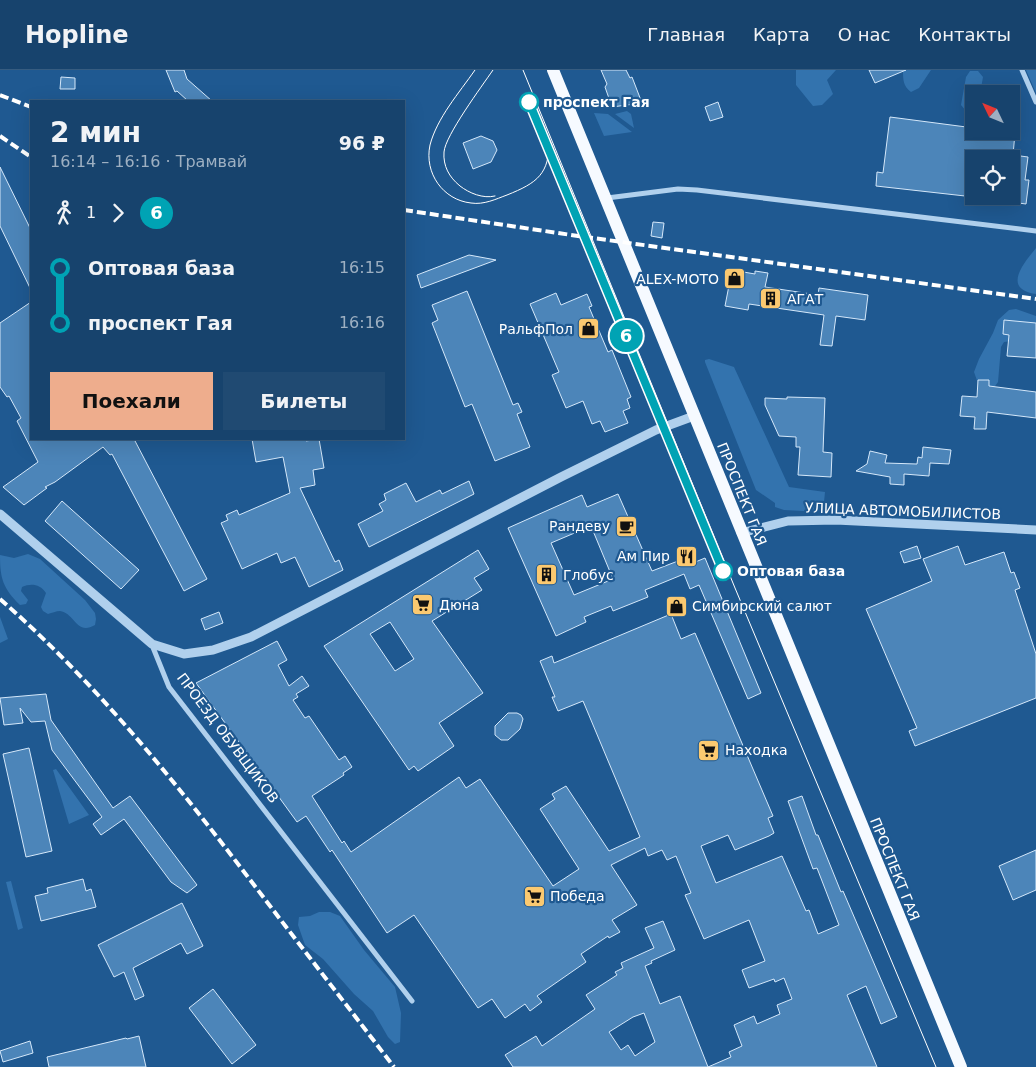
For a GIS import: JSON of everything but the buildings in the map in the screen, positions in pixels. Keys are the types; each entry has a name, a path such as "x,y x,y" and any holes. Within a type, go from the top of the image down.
{"main road":[{"name":"ПРОСПЕКТ ГАЯ","path":"553,70 961,1067"}],"street":[{"path":"1022,70 1036,102"},
{"path":"606,198 678,189 698,190 1036,230"},
{"path":"152,644 184,654 213,650 251,637 568,473 656,430 694,416"},
{"name":"ПРОЕЗД ОБУВЩИКОВ","path":"0,514 152,644 170,687 412,1002"},
{"name":"УЛИЦА АВТОМОБИЛИСТОВ","path":"741,532 788,521 836,520 1036,530"}],"shaded area":[{"path":"796,70 836,70 827,80 833,94 822,105 813,106 796,85"},
{"path":"903,70 931,70 919,88 911,92 904,82"},
{"path":"1026,70 1036,70 1036,93"},
{"path":"970,71 978,71 983,77 982,85 965,85 965,110 961,105 966,77"},
{"path":"627,111 631,114 634,128 615,114"},
{"path":"594,113 608,114 632,132 604,136"},
{"path":"1036,248 1036,294 1020,287 1018,275"},
{"path":"1016,309 1036,316 1036,344 1004,342 1001,347 998,382 993,389 979,386 974,372 979,359 998,320 1009,310"},
{"path":"709,359 734,367 789,487 825,492 823,512 784,510 775,507 775,503 756,490 705,362 705,360"},
{"path":"28,554 40,559 85,600 95,613 95,625 84,628 65,613 58,611 48,614 43,611 41,607 46,593 38,586 29,585 22,587 21,591 28,600 26,604 20,605 14,599 6,588 2,577 0,555 14,558"},
{"path":"0,617 8,639 0,643"},
{"path":"56,769 89,815 69,824 53,770"},
{"path":"11,881 23,928 18,930 6,882"},
{"path":"319,912 330,912 340,916 364,950 395,987 401,1013 400,1042 395,1044 388,1037 373,1011 354,994 323,959 305,945 298,925 299,917 310,916"}],"tram line":[{"path":"475,70 443,115 430,145 429,155 433,175 444,191 452,197 471,203 490,201 517,191 540,176 547,161 549,140"},
{"path":"493,70 451,135 446,145 444,157 448,171 460,186 476,195 495,196"},
{"path":"523,70 735,588 936,1067"},
{"name":"6","path":"529,102 723,571"}],"railway":[{"path":"0,95 30,107"},
{"path":"0,136 30,156"},
{"path":"405,210 1036,299"},
{"path":"0,599 73,669 141,743 205,822 394,1067"}],"place":[{"name":"проспект Гая","path":"529,102"},
{"name":"ALEX-MOTO","path":"735,279"},
{"name":"АГАТ","path":"771,299"},
{"name":"РальфПол","path":"589,329"},
{"name":"Рандеву","path":"626,526"},
{"name":"Ам Пир","path":"686,556"},
{"name":"Оптовая база","path":"723,571"},
{"name":"Глобус","path":"547,575"},
{"name":"Дюна","path":"423,605"},
{"name":"Симбирский салют","path":"676,606"},
{"name":"Находка","path":"709,750"},
{"name":"Победа","path":"534,896"}]}
